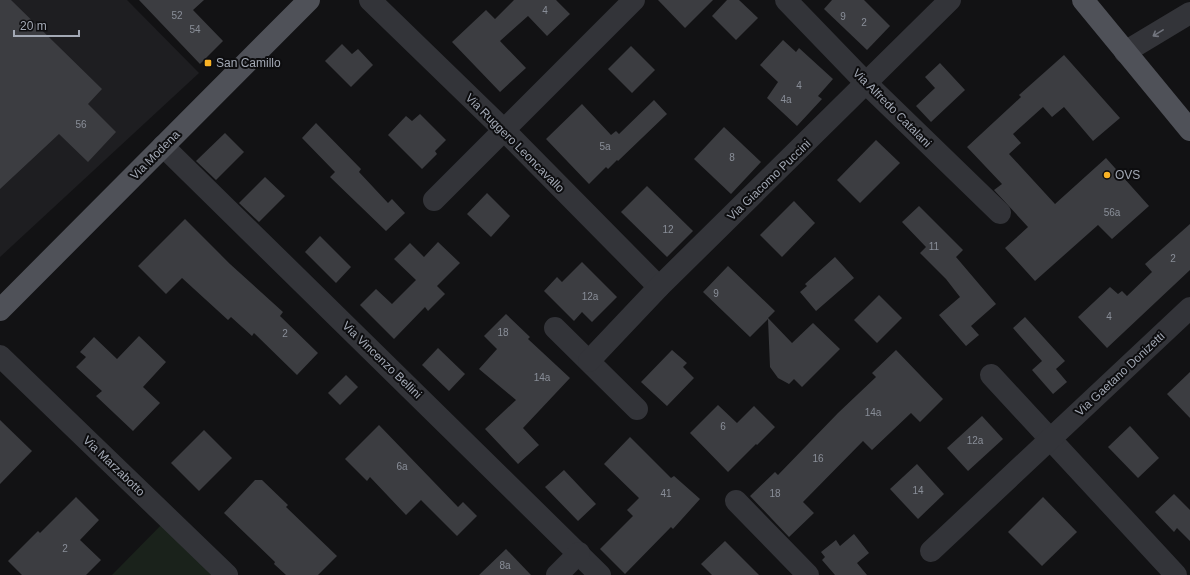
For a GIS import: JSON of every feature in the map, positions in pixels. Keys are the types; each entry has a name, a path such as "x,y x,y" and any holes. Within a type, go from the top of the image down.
{"main road":[{"name":"Via Modena","path":"0,310 309,0"},
{"path":"1083,0 1190,130"}],"street":[{"name":"Via Ruggero Leoncavallo","path":"370,0 503,129 660,287"},
{"path":"434,200 503,129 634,0"},
{"name":"Via Alfredo Catalani","path":"786,0 867,84 1000,213"},
{"name":"Via Giacomo Puccini","path":"589,361 660,287 867,84 950,0"},
{"path":"1126,52 1190,13"},
{"name":"Via Vincenzo Bellini","path":"163,146 600,575"},
{"name":"Via Gaetano Donizetti","path":"931,551 1190,308"},
{"path":"556,328 637,409"},
{"name":"Via Marzabotto","path":"0,356 227,575"},
{"path":"991,375 1176,575"},
{"path":"736,501 808,575"},
{"path":"557,575 579,553"}],"shaded area":[{"path":"0,0 127,0 199,73 0,257"},
{"path":"171,515 234,575 112,575"}],"building":[{"path":"0,0 11,0 102,89 88,104 116,132 88,162 59,134 0,189"},
{"path":"139,0 204,0 193,10 223,41 200,64"},
{"path":"514,0 556,0 570,14 547,36 528,16 500,41 526,68 500,92 452,42 486,10 495,19"},
{"path":"658,0 713,0 685,28"},
{"path":"727,0 739,0 758,18 736,40 712,16"},
{"path":"832,0 864,0 890,26 867,50 824,9"},
{"path":"783,40 796,52 799,48 833,79 818,96 822,99 797,126 767,98 778,82 760,65"},
{"path":"342,44 352,54 358,49 373,65 351,87 325,61"},
{"path":"631,46 655,70 632,93 608,69"},
{"path":"1064,55 1120,118 1093,141 1064,107 1052,117 1043,107 1013,134 1021,143 1009,154 1055,204 1106,158 1149,206 1112,239 1098,225 1035,281 1005,248 1028,227 994,190 1002,184 967,147 1021,97 1019,95"},
{"path":"940,63 965,90 931,122 916,106 935,88 925,77"},
{"path":"654,100 667,114 618,161 617,160 608,169 606,167 589,184 546,139 582,104 611,135 616,131 619,134"},
{"path":"420,114 446,140 435,151 437,154 422,169 388,135 406,116 412,121"},
{"path":"316,123 361,169 359,172 388,203 392,199 405,213 386,231 330,177 335,172 302,138"},
{"path":"724,127 761,162 731,194 694,159"},
{"path":"225,133 244,152 216,180 196,161"},
{"path":"876,140 900,163 860,203 837,180"},
{"path":"265,177 285,196 259,222 239,203"},
{"path":"647,186 693,231 667,257 621,212"},
{"path":"487,193 510,216 491,237 467,214"},
{"path":"794,201 815,223 782,257 760,235"},
{"path":"919,206 963,250 956,257 996,304 971,326 979,335 966,346 939,315 960,297 946,279 920,253 926,247 902,222"},
{"path":"185,219 230,264 283,312 280,316 318,353 297,375 254,333 252,336 231,317 228,320 182,278 166,294 138,266"},
{"path":"1190,224 1190,270 1107,348 1078,317 1110,287 1118,294 1122,291 1127,296 1152,272 1145,264"},
{"path":"320,236 351,267 336,283 305,252"},
{"path":"438,242 460,263 437,286 445,294 428,311 425,307 394,339 360,305 376,289 392,304 416,280 394,259 410,243 424,257"},
{"path":"835,257 854,278 816,311 800,292 807,286 805,284"},
{"path":"582,262 617,297 592,322 582,312 574,321 544,291 557,277 562,282"},
{"path":"728,266 775,311 768,318 792,343 813,323 840,349 802,387 794,379 789,384 778,378 770,367 768,319 750,337 703,292"},
{"path":"879,295 902,318 877,343 854,320"},
{"path":"506,314 530,337 528,339 570,378 523,428 539,445 518,464 485,429 516,400 479,369 497,349 484,336"},
{"path":"1025,317 1065,361 1056,369 1067,382 1053,394 1032,370 1042,361 1013,328"},
{"path":"139,336 166,362 143,387 160,403 133,431 96,396 102,391 76,367 86,357 80,352 94,337 117,359"},
{"path":"438,348 465,374 449,391 422,365"},
{"path":"672,350 687,363 683,367 694,378 667,406 641,382"},
{"path":"896,350 943,399 920,422 911,413 872,450 863,441 803,502 814,513 789,537 750,496 775,472 778,475 838,413 876,377 872,373"},
{"path":"1190,372 1190,418 1167,394"},
{"path":"346,375 358,387 340,405 328,393"},
{"path":"718,405 737,423 754,406 775,427 728,472 690,433"},
{"path":"982,416 1003,439 968,471 947,448"},
{"path":"0,420 32,451 0,484"},
{"path":"379,425 458,507 463,502 477,516 457,536 421,500 406,515 370,477 367,481 345,459"},
{"path":"1130,426 1159,458 1138,478 1108,447"},
{"path":"204,430 232,458 199,491 171,463"},
{"path":"630,437 671,478 674,476 700,499 673,529 671,527 625,574 600,549 633,516 627,510 639,498 604,464"},
{"path":"917,464 944,494 918,519 890,489"},
{"path":"564,470 596,504 578,521 545,487"},
{"path":"255,480 262,480 288,505 286,507 337,556 318,575 286,575 274,564 275,562 224,513"},
{"path":"1174,494 1190,510 1190,541 1177,528 1174,532 1155,512"},
{"path":"76,497 99,520 80,540 101,560 86,575 22,575 8,561 38,531 40,533"},
{"path":"1043,497 1077,532 1042,566 1008,532"},
{"path":"854,534 869,553 857,563 867,575 835,575 822,560 825,557 821,552 836,540 840,546"},
{"path":"725,541 759,575 712,575 701,564"},
{"path":"506,549 531,575 479,575"}],"place":[{"name":"San Camillo","path":"208,63"},
{"name":"OVS","path":"1107,175"}]}
